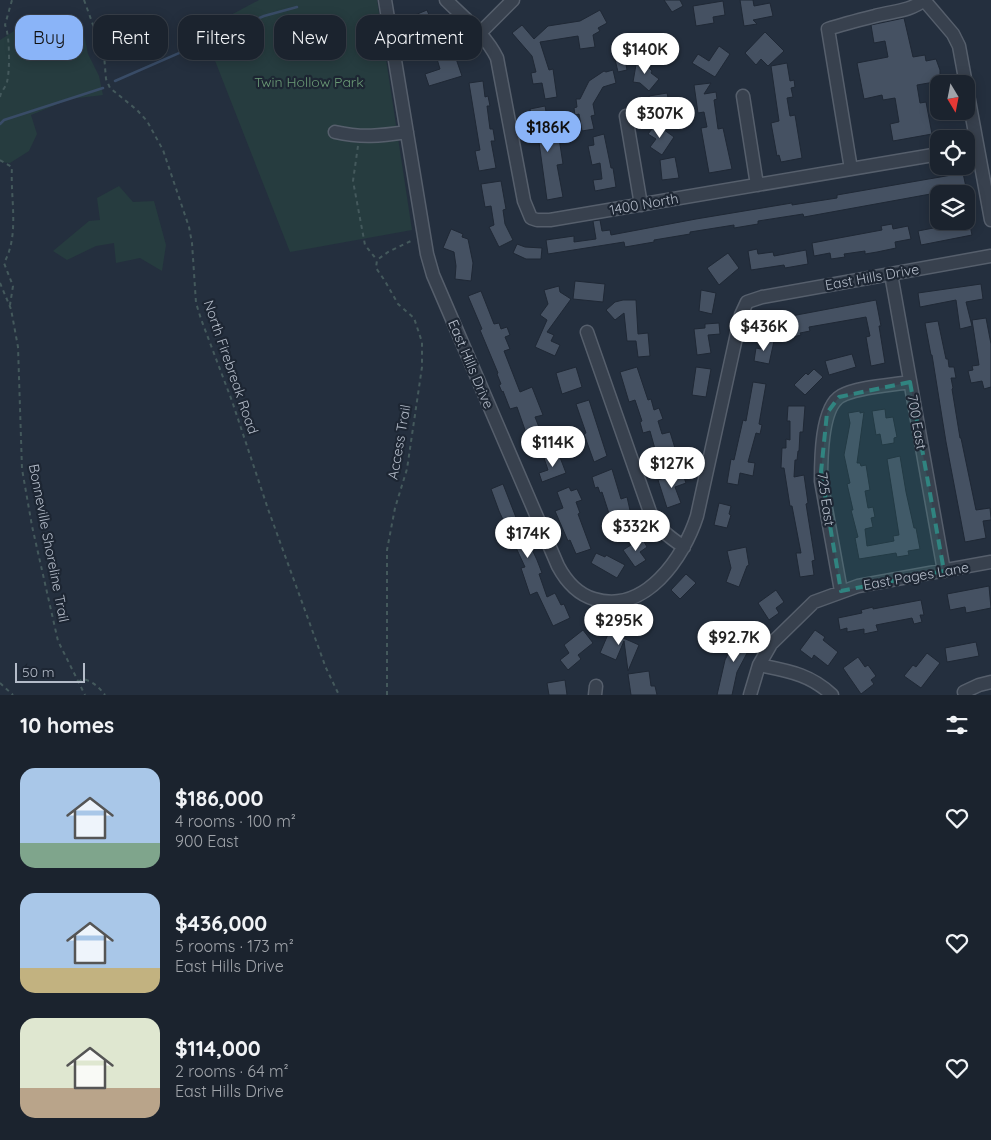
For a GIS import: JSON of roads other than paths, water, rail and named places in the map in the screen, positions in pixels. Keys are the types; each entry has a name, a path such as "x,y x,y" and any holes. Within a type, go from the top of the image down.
{"street":[{"name":"East Hills Drive","path":"385,0 424,236 436,285 558,566 566,580 577,591 591,598 605,602 623,601 637,596 652,585 667,570 684,547 697,516 741,315 747,302 762,297 991,256"},
{"path":"446,0 461,15"},
{"path":"482,32 513,0"},
{"path":"851,169 828,29 877,15 909,9 924,0 953,34 959,46 970,130"},
{"name":"1400 North","path":"482,37 494,52 499,64 524,201 532,218 537,220 550,220 930,156"},
{"path":"743,96 757,185"},
{"path":"626,116 641,205"},
{"path":"335,132 360,137 407,132"},
{"path":"975,159 991,220"},
{"name":"700 East","path":"891,274 944,571"},
{"path":"587,332 650,512 658,527 684,547"},
{"name":"725 East","path":"841,591 822,481 821,462 827,413 839,397 845,394 910,382"},
{"name":"East Pages Lane","path":"750,695 759,665 771,644 814,602 858,586 991,562"},
{"path":"759,665 800,674 820,684 832,695"},
{"path":"964,692 979,684 991,682"}],"waterway":[{"path":"115,81 264,16 297,7"},
{"path":"0,124 4,120 103,88"}],"park label":[{"name":"Twin Hollow Park","path":"309,82"}]}
